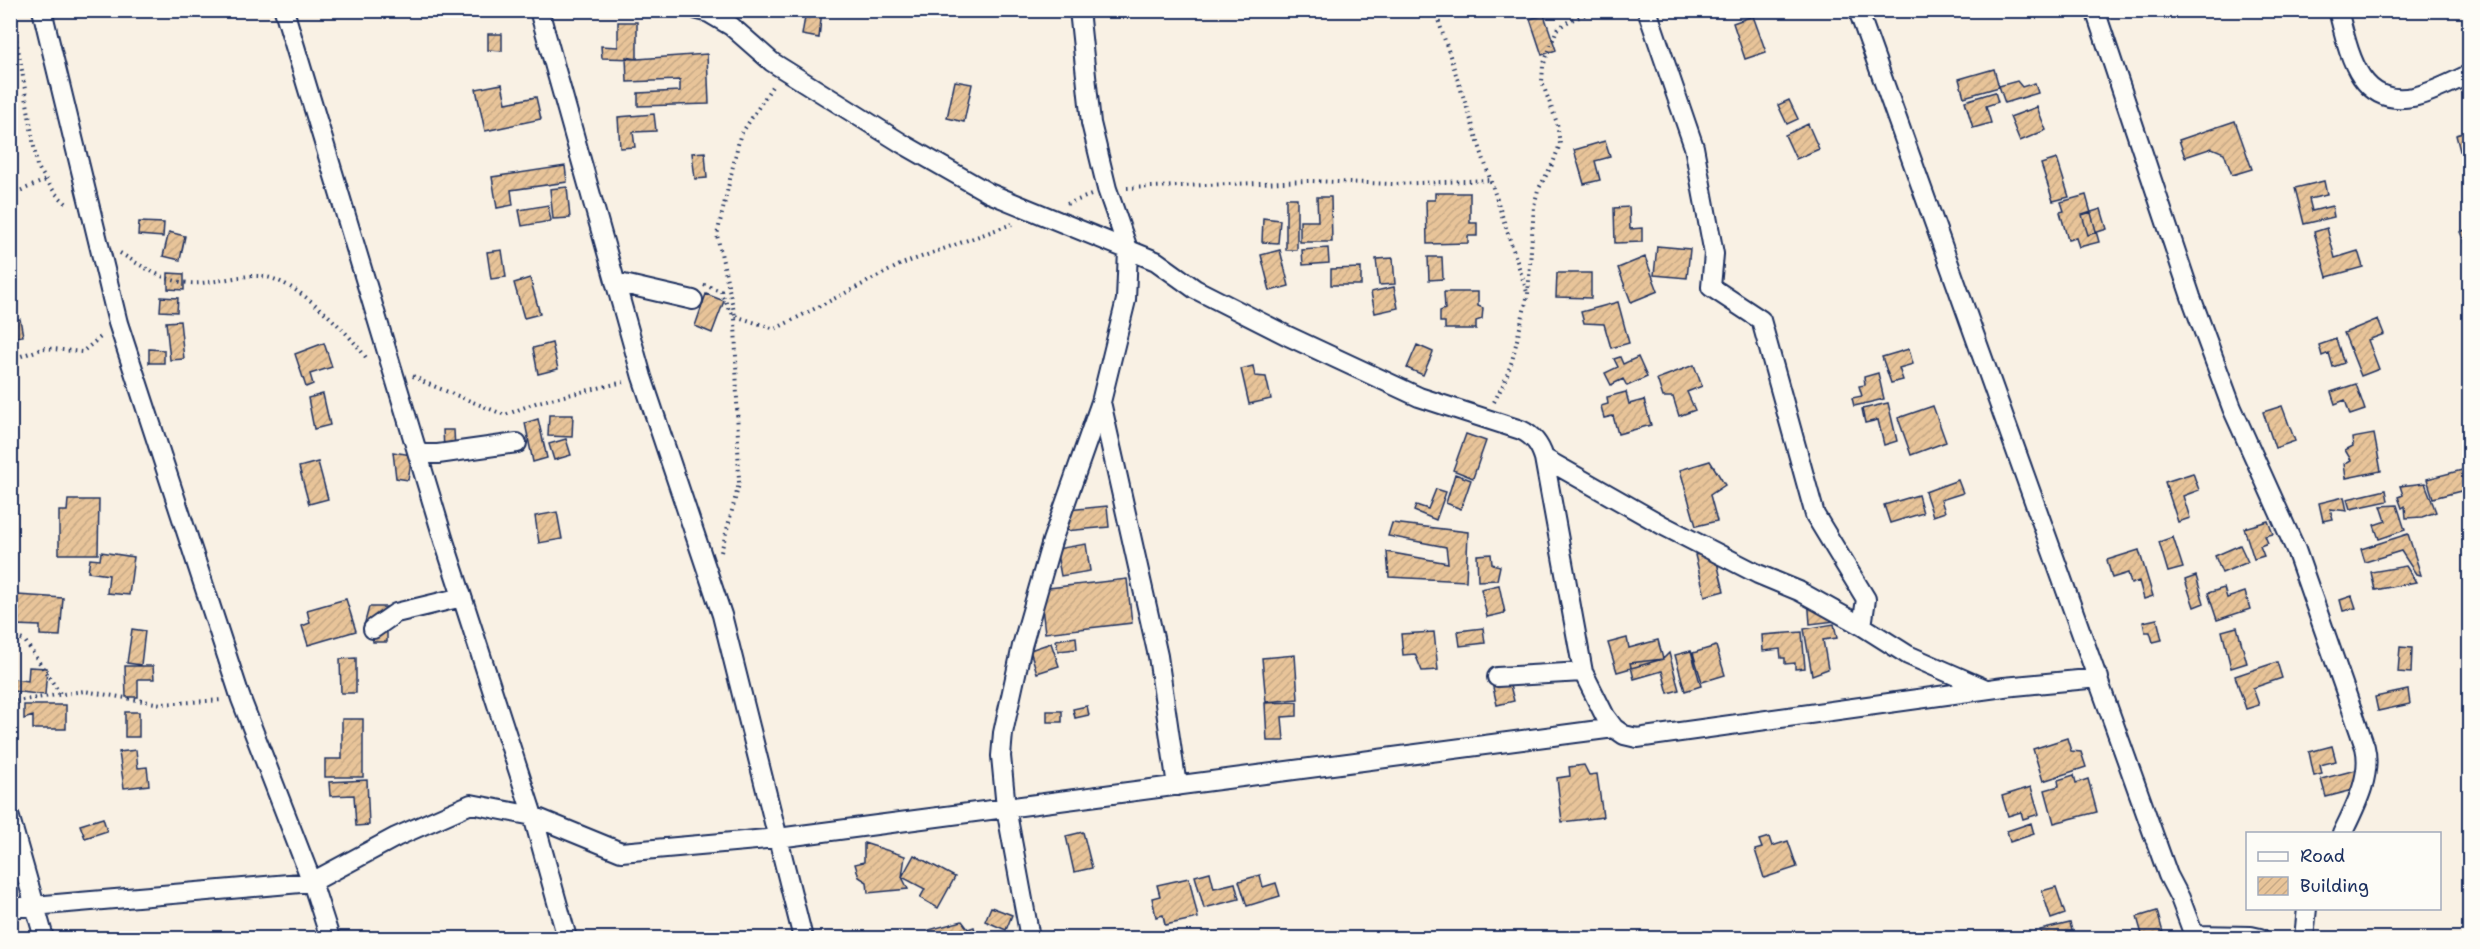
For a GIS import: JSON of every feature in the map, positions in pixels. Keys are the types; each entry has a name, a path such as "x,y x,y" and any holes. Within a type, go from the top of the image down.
{"street":[{"path":"42,10 118,323 241,699 312,882 330,939"},
{"path":"284,10 389,361 533,816 567,939"},
{"path":"539,10 642,377 722,615 803,939"},
{"path":"698,10 709,13 731,26 783,69 903,144 989,193 1156,261 1195,290 1308,346 1419,397 1527,432 1537,441 1544,458 1583,672 1605,716 1614,728 1624,735 1637,738 1986,690 2099,678"},
{"path":"1030,939 1006,808 1001,756 1003,733 1022,646 1052,541 1101,402 1126,300 1128,249 1107,189 1091,123 1079,10"},
{"path":"1647,10 1694,147 1714,254 1711,287 1761,320 1815,515 1866,599 1862,626"},
{"path":"1858,10 2168,875 2195,937 2251,936 2260,939"},
{"path":"2095,10 2199,319 2232,408 2296,550 2365,747 2368,772 2343,832"},
{"path":"2338,10 2348,47 2357,68 2368,87 2378,94 2392,99 2415,96 2469,74"},
{"path":"615,282 693,300"},
{"path":"1101,402 1137,554 1158,656 1177,786"},
{"path":"418,454 438,454 517,443"},
{"path":"1544,458 1664,525 1758,574 1798,591 1862,626 1908,655 1986,690"},
{"path":"373,629 396,613 462,597"},
{"path":"1497,676 1583,672"},
{"path":"10,908 312,882 396,837 471,804 533,816 621,852 778,838 1614,728"},
{"path":"10,818 44,939"},
{"path":"2304,939 2307,910"}],"path":[{"path":"14,10 13,26 37,166 55,193 72,208"},
{"path":"1435,10 1528,294"},
{"path":"1483,419 1504,383 1528,294 1534,206 1538,190 1553,163 1560,144 1557,123 1542,82 1543,66 1557,29 1569,21 1596,10"},
{"path":"721,553 739,484 735,316 717,235 740,136 783,69"},
{"path":"10,195 46,180"},
{"path":"693,300 695,288 710,285 721,291 729,310 735,316 775,329 902,264 1107,189 1310,181 1394,184 1491,180"},
{"path":"98,240 172,282 190,285 260,276 290,285 317,306 370,363"},
{"path":"10,360 44,348 82,352 118,323"},
{"path":"389,361 426,383 505,415 538,402 642,377"},
{"path":"10,634 25,641 61,695"},
{"path":"10,702 84,692 161,704 241,699"}],"building":[{"path":"783,10 822,10 819,38 802,35 805,17 783,15"},
{"path":"1544,15 1556,50 1542,55 1530,19"},
{"path":"1753,16 1766,52 1745,59 1733,23"},
{"path":"618,22 637,22 637,59 602,58 601,46 618,47"},
{"path":"488,34 502,34 502,51 488,50"},
{"path":"707,54 709,104 638,106 638,93 680,91 680,80 627,82 626,57 637,59"},
{"path":"1994,69 1999,87 1964,97 1959,79"},
{"path":"955,81 972,84 964,122 947,118"},
{"path":"2017,81 2022,87 2035,83 2038,93 2005,103 1999,86"},
{"path":"502,84 506,103 536,97 541,119 485,131 476,89"},
{"path":"1995,92 1998,102 1986,106 1991,123 1973,128 1965,101"},
{"path":"1789,100 1798,119 1787,124 1778,105"},
{"path":"2037,107 2046,130 2020,141 2010,117"},
{"path":"654,114 656,131 633,132 635,147 620,148 618,117"},
{"path":"2235,121 2252,169 2232,175 2224,153 2212,148 2185,157 2179,140"},
{"path":"1808,124 1819,149 1796,159 1785,135"},
{"path":"2470,131 2470,148 2460,151 2456,135"},
{"path":"1605,141 1610,157 1595,161 1600,180 1584,184 1574,150"},
{"path":"705,152 707,178 695,179 692,153"},
{"path":"2057,159 2069,197 2053,201 2041,164"},
{"path":"565,166 567,182 511,190 513,205 497,208 492,177"},
{"path":"2324,181 2327,195 2309,199 2312,211 2332,206 2334,217 2304,224 2295,188"},
{"path":"567,187 570,218 553,219 550,189"},
{"path":"1435,193 1470,193 1470,223 1477,223 1477,236 1468,236 1468,243 1427,244 1426,200 1435,200"},
{"path":"2086,195 2099,242 2079,247 2076,238 2068,240 2060,212 2064,211 2061,202"},
{"path":"1317,197 1331,197 1332,242 1300,242 1300,221 1318,221"},
{"path":"1286,198 1297,198 1297,250 1286,250"},
{"path":"548,205 551,221 522,226 519,210"},
{"path":"1629,207 1630,229 1642,228 1642,242 1615,243 1614,208"},
{"path":"2101,209 2107,229 2088,235 2082,215"},
{"path":"1263,218 1280,220 1278,243 1262,242"},
{"path":"139,222 164,223 163,237 138,235"},
{"path":"2327,228 2335,258 2358,251 2363,267 2327,277 2314,232"},
{"path":"2470,228 2470,254 2460,232"},
{"path":"169,232 185,236 180,260 163,256"},
{"path":"1657,246 1690,249 1687,278 1654,275"},
{"path":"1328,248 1329,263 1303,265 1302,250"},
{"path":"502,250 506,277 491,279 487,252"},
{"path":"1280,250 1289,286 1270,291 1261,255"},
{"path":"1428,257 1442,257 1443,279 1429,280"},
{"path":"1645,257 1658,291 1631,302 1618,268"},
{"path":"1393,258 1395,284 1379,285 1376,259"},
{"path":"1361,268 1361,285 1331,285 1331,269"},
{"path":"168,273 184,274 184,290 168,289"},
{"path":"1557,273 1591,273 1591,298 1556,297"},
{"path":"530,278 540,314 524,318 514,283"},
{"path":"1394,287 1398,308 1375,313 1371,292"},
{"path":"1444,292 1478,292 1478,306 1483,308 1482,319 1476,321 1476,329 1445,329 1445,322 1440,322 1440,311 1445,309"},
{"path":"706,294 724,301 712,333 695,326"},
{"path":"161,297 178,298 177,312 160,311"},
{"path":"1618,302 1629,343 1611,348 1604,324 1584,323 1581,312"},
{"path":"20,319 23,336 10,338 10,320"},
{"path":"2378,319 2384,334 2368,340 2379,369 2361,376 2344,333"},
{"path":"180,321 184,359 170,360 166,322"},
{"path":"2336,339 2344,363 2333,367 2329,353 2322,356 2319,345"},
{"path":"324,343 332,367 310,374 313,384 306,387 295,354"},
{"path":"552,343 558,369 538,374 533,348"},
{"path":"1417,345 1433,352 1423,375 1407,368"},
{"path":"149,349 164,350 164,363 149,363"},
{"path":"1909,349 1913,364 1899,368 1903,380 1891,383 1882,357"},
{"path":"1620,357 1623,364 1638,357 1647,377 1627,386 1623,379 1611,385 1605,373 1618,367 1614,359"},
{"path":"1694,365 1702,386 1687,392 1695,410 1679,416 1673,397 1663,397 1657,379"},
{"path":"1253,366 1255,376 1266,377 1271,399 1249,404 1241,369"},
{"path":"1878,373 1884,399 1854,406 1852,398 1862,396 1859,386 1865,385 1864,377"},
{"path":"2356,384 2365,410 2350,415 2345,400 2335,404 2331,392"},
{"path":"1626,392 1629,404 1644,400 1651,425 1618,434 1613,416 1604,418 1601,406 1608,404 1607,397"},
{"path":"323,394 330,425 314,429 308,398"},
{"path":"1888,403 1897,441 1884,445 1878,420 1865,423 1862,409"},
{"path":"1933,406 1946,442 1911,455 1898,418"},
{"path":"2282,406 2295,441 2275,448 2263,412"},
{"path":"549,415 573,415 572,437 548,436"},
{"path":"538,419 547,458 533,462 525,423"},
{"path":"443,430 454,430 455,449 444,449"},
{"path":"1466,434 1486,441 1473,478 1453,470"},
{"path":"2374,434 2381,471 2346,478 2344,464 2351,460 2345,450 2353,446 2352,438"},
{"path":"566,439 571,455 554,460 549,444"},
{"path":"393,452 412,455 408,480 396,478"},
{"path":"1710,461 1725,485 1710,495 1717,521 1696,526 1680,470"},
{"path":"318,462 328,499 309,504 299,467"},
{"path":"2470,468 2470,492 2469,489 2433,498 2427,479"},
{"path":"2193,473 2199,490 2183,496 2190,518 2178,522 2165,482"},
{"path":"1455,474 1471,480 1461,509 1446,503"},
{"path":"1958,480 1963,493 1941,500 1945,512 1933,516 1925,492"},
{"path":"2425,483 2436,512 2422,517 2406,518 2405,506 2402,508 2398,497 2403,495 2400,486"},
{"path":"1436,489 1446,492 1436,520 1414,511 1416,505 1428,509"},
{"path":"2386,490 2388,501 2350,509 2347,499"},
{"path":"1918,495 1923,513 1890,523 1884,505"},
{"path":"2344,497 2347,511 2330,509 2333,519 2323,521 2319,503"},
{"path":"68,500 99,500 98,554 59,554 59,511 67,511"},
{"path":"2397,505 2405,530 2379,539 2374,525 2386,521 2381,506"},
{"path":"1107,506 1109,527 1065,531 1068,510"},
{"path":"557,512 562,539 539,543 535,516"},
{"path":"2268,521 2273,534 2265,536 2268,543 2260,546 2264,556 2254,559 2244,528"},
{"path":"1392,523 1468,532 1466,581 1389,577 1387,552 1448,563 1446,547 1388,536"},
{"path":"2408,534 2421,575 2416,574 2401,551 2365,562 2361,549"},
{"path":"2173,537 2183,568 2168,572 2159,542"},
{"path":"1086,544 1090,571 1061,576 1056,549"},
{"path":"2240,545 2248,562 2222,573 2215,556"},
{"path":"1714,550 1724,591 1705,596 1695,555"},
{"path":"2139,550 2153,596 2144,599 2139,581 2131,584 2128,573 2112,578 2107,560"},
{"path":"101,552 134,557 129,595 107,593 109,575 88,572 90,559 100,560"},
{"path":"1491,554 1492,564 1500,566 1497,580 1478,581 1477,555"},
{"path":"2406,566 2416,582 2375,590 2371,572"},
{"path":"2196,576 2204,603 2194,607 2185,580"},
{"path":"1127,579 1132,623 1045,633 1040,589"},
{"path":"1499,585 1505,613 1487,617 1481,589"},
{"path":"2224,588 2227,598 2245,592 2250,609 2217,620 2208,593"},
{"path":"17,595 63,598 60,636 40,635 40,626 15,625"},
{"path":"2352,596 2356,608 2343,611 2340,600"},
{"path":"1808,597 1836,621 1810,624"},
{"path":"346,599 356,631 308,645 302,626 310,623 307,610"},
{"path":"369,607 387,607 387,642 373,642 372,632 364,626"},
{"path":"2157,619 2162,640 2153,642 2150,632 2145,632 2143,622"},
{"path":"1834,624 1837,638 1823,640 1828,669 1812,675 1804,629"},
{"path":"2237,627 2247,663 2231,668 2222,631"},
{"path":"1483,628 1485,643 1460,646 1458,631"},
{"path":"132,629 145,631 141,665 127,663"},
{"path":"1434,632 1438,670 1422,671 1415,654 1403,655 1401,634"},
{"path":"1802,632 1805,668 1795,669 1795,663 1785,664 1785,658 1781,658 1780,649 1763,651 1762,635"},
{"path":"1076,637 1077,649 1058,651 1056,640"},
{"path":"1627,638 1629,648 1658,640 1663,659 1617,672 1608,643"},
{"path":"1051,643 1059,666 1037,673 1030,650"},
{"path":"1716,646 1725,675 1702,682 1693,653"},
{"path":"2400,647 2412,648 2411,673 2398,672"},
{"path":"1691,651 1701,686 1685,691 1675,655"},
{"path":"1669,653 1679,690 1668,693 1662,671 1634,679 1630,663 1663,659"},
{"path":"1295,655 1298,699 1266,702 1262,658"},
{"path":"356,658 356,693 341,693 340,659"},
{"path":"2277,662 2282,678 2253,688 2259,705 2246,709 2235,676"},
{"path":"125,666 153,666 154,679 138,679 138,697 126,697"},
{"path":"29,667 47,668 45,695 13,691 14,679 28,681"},
{"path":"1506,670 1514,701 1497,705 1490,674"},
{"path":"2408,690 2410,704 2378,711 2375,697"},
{"path":"1297,702 1297,716 1282,717 1284,741 1267,741 1265,703"},
{"path":"24,705 66,705 66,729 33,729 33,716 24,719"},
{"path":"1087,706 1089,715 1075,718 1073,709"},
{"path":"1047,711 1062,711 1062,722 1047,722"},
{"path":"125,712 139,712 139,737 125,737"},
{"path":"342,719 363,719 363,777 325,777 325,759 342,759"},
{"path":"2067,738 2071,751 2081,752 2086,767 2043,781 2033,749"},
{"path":"2332,746 2336,761 2320,765 2322,774 2314,776 2309,752"},
{"path":"136,750 138,768 147,767 149,785 124,788 119,752"},
{"path":"1584,765 1589,775 1597,774 1603,817 1562,822 1557,778 1570,776 1569,767"},
{"path":"2356,770 2361,788 2326,797 2321,779"},
{"path":"2074,775 2076,783 2088,779 2097,812 2054,823 2045,790 2059,786 2058,780"},
{"path":"367,780 369,825 356,826 354,795 330,796 329,782"},
{"path":"2031,787 2039,814 2023,819 2021,812 2008,816 2002,796"},
{"path":"103,818 107,831 85,838 80,825"},
{"path":"2031,823 2034,834 2010,842 2007,831"},
{"path":"1083,832 1092,868 1074,872 1066,836"},
{"path":"1769,837 1772,846 1788,841 1797,867 1764,878 1755,850 1762,848 1759,840"},
{"path":"864,843 905,856 902,877 908,889 868,893 867,882 859,877 855,864 864,862"},
{"path":"914,855 955,877 938,908 920,898 925,889 902,877"},
{"path":"1210,872 1214,888 1235,883 1239,899 1204,908 1195,876"},
{"path":"1260,875 1263,887 1276,883 1280,896 1247,906 1239,881"},
{"path":"1189,878 1198,918 1165,925 1163,915 1156,917 1152,898 1160,896 1157,885"},
{"path":"2056,887 2065,914 2051,919 2042,891"},
{"path":"991,907 1012,915 1006,930 985,921"},
{"path":"2157,911 2164,936 2143,938 2137,917"},
{"path":"962,921 968,929 974,927 977,938 931,938 929,930"},
{"path":"2070,923 2074,938 2042,938 2040,930"}]}
